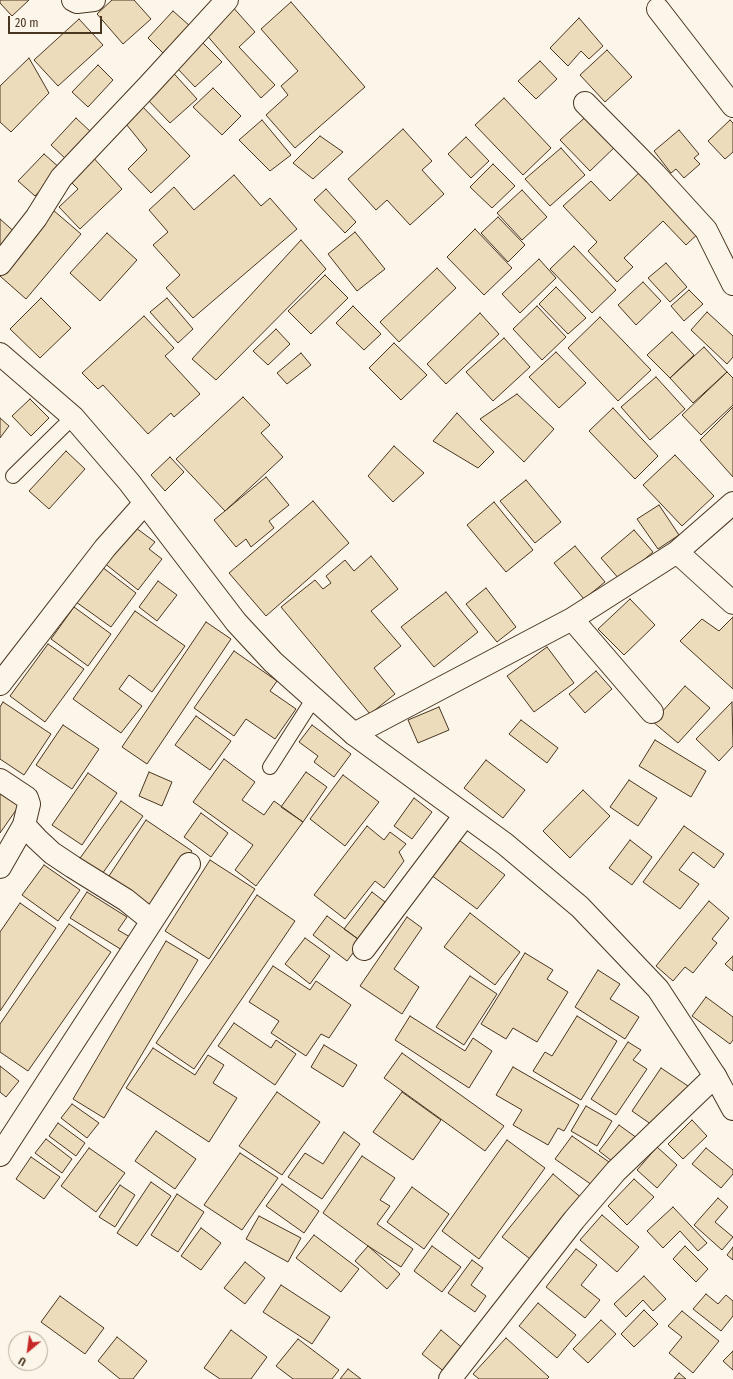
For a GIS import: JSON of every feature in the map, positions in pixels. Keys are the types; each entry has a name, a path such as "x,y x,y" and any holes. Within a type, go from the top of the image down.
{"street":[{"path":"74,0 77,2 94,0"},
{"path":"0,264 36,218 61,178 227,0"},
{"path":"658,9 733,106"},
{"path":"585,103 656,174 706,230 733,284"},
{"path":"0,354 73,417 145,503 236,622 273,662 354,734 505,844 580,907 658,989 715,1076 733,1109"},
{"path":"0,684 105,548 145,503"},
{"path":"354,734 572,619 677,552 733,503"},
{"path":"677,552 733,603"},
{"path":"572,619 652,712"},
{"path":"0,780 27,798 29,804 24,825 0,866"},
{"path":"364,949 465,815"},
{"path":"24,825 37,840 52,853 126,900 152,921"},
{"path":"0,1155 189,864"},
{"path":"450,1379 574,1220 616,1171 715,1076"}],"lane":[{"path":"13,476 73,417"},
{"path":"270,767 314,698"}],"building":[{"path":"0,0 29,0 12,16 0,3"},
{"path":"112,0 134,0 151,19 123,44 97,14"},
{"path":"291,2 365,87 295,148 266,115 288,95 281,86 298,71 261,29"},
{"path":"231,5 255,32 239,47 275,85 261,98 204,32"},
{"path":"173,11 190,26 164,54 148,38"},
{"path":"579,18 603,46 589,59 581,51 568,66 550,48"},
{"path":"79,19 103,45 58,86 34,60"},
{"path":"203,43 222,62 195,87 177,68"},
{"path":"607,50 632,77 605,102 580,75"},
{"path":"29,58 49,93 11,132 0,122 0,86"},
{"path":"540,61 557,79 536,99 518,81"},
{"path":"98,65 113,80 88,107 72,92"},
{"path":"168,67 197,99 170,123 144,96"},
{"path":"213,88 241,116 222,135 193,107"},
{"path":"504,98 551,148 523,175 475,125"},
{"path":"140,104 190,156 151,193 128,169 147,150 122,119"},
{"path":"590,113 618,144 590,171 560,140"},
{"path":"76,118 92,133 67,160 51,145"},
{"path":"262,120 291,155 270,171 239,140"},
{"path":"730,120 733,123 733,152 725,159 708,141"},
{"path":"403,129 432,161 422,170 444,194 410,225 387,200 376,210 348,179"},
{"path":"679,130 699,154 694,158 700,164 684,178 676,169 671,173 654,151"},
{"path":"320,136 343,152 313,179 293,163"},
{"path":"466,137 489,161 471,178 448,154"},
{"path":"561,148 585,175 550,206 525,179"},
{"path":"44,154 61,169 35,196 18,181"},
{"path":"90,154 122,189 80,229 59,207 78,189 66,177"},
{"path":"493,164 515,186 492,208 470,187"},
{"path":"645,167 703,229 686,245 663,221 624,258 633,267 617,282 588,251 597,242 563,206 591,181 610,201"},
{"path":"234,175 261,206 270,198 297,229 193,318 166,288 180,275 153,245 168,232 149,210 174,187 194,210"},
{"path":"326,189 356,222 345,233 314,200"},
{"path":"522,190 547,217 522,240 497,213"},
{"path":"53,210 81,234 26,299 0,276 0,273"},
{"path":"498,217 525,245 508,262 481,233"},
{"path":"0,219 18,235 5,249 0,245"},
{"path":"475,229 512,268 484,295 447,257"},
{"path":"355,232 385,269 357,291 328,254"},
{"path":"107,233 137,260 100,301 70,273"},
{"path":"301,240 326,269 216,380 192,359"},
{"path":"574,246 616,290 592,313 550,269"},
{"path":"539,259 556,278 520,313 502,294"},
{"path":"666,263 687,287 670,302 648,278"},
{"path":"437,268 456,288 399,342 380,322"},
{"path":"325,275 348,298 311,334 288,311"},
{"path":"643,282 661,301 636,325 618,305"},
{"path":"556,287 586,318 568,334 539,304"},
{"path":"689,290 703,304 684,321 671,306"},
{"path":"41,298 71,328 40,358 10,329"},
{"path":"167,298 193,329 178,343 150,312"},
{"path":"353,306 381,334 364,350 336,323"},
{"path":"537,306 566,337 542,360 513,329"},
{"path":"707,312 733,336 733,357 727,364 691,330"},
{"path":"480,313 499,334 446,384 427,364"},
{"path":"144,316 174,348 165,356 200,394 174,417 171,413 148,434 103,385 98,389 82,373"},
{"path":"600,317 651,370 618,401 568,348"},
{"path":"276,329 290,344 268,365 253,351"},
{"path":"672,332 694,355 670,378 647,355"},
{"path":"504,338 530,367 493,401 466,372"},
{"path":"394,343 427,375 401,400 369,368"},
{"path":"704,347 727,372 693,403 670,378"},
{"path":"556,352 586,383 559,408 529,377"},
{"path":"301,353 311,365 287,384 277,373"},
{"path":"727,372 733,378 733,405 701,435 682,415"},
{"path":"656,377 685,409 650,440 621,407"},
{"path":"517,394 554,429 524,462 480,419"},
{"path":"243,397 270,425 261,433 283,457 225,511 176,459"},
{"path":"30,399 49,418 31,436 12,416"},
{"path":"733,407 733,477 700,440"},
{"path":"613,408 658,456 635,479 589,431"},
{"path":"457,413 494,452 478,468 433,441"},
{"path":"0,418 9,426 0,438"},
{"path":"394,446 424,473 393,502 368,476"},
{"path":"66,451 85,469 49,509 29,491"},
{"path":"675,455 714,496 682,526 643,485"},
{"path":"170,457 184,472 165,491 151,475"},
{"path":"266,477 289,505 269,521 274,528 251,547 246,539 236,547 214,520"},
{"path":"526,480 561,522 535,543 500,501"},
{"path":"313,501 349,543 266,616 229,573"},
{"path":"494,502 533,550 506,572 467,525"},
{"path":"659,505 679,535 658,549 637,519"},
{"path":"132,525 155,542 149,549 162,559 138,590 103,562"},
{"path":"634,530 653,552 620,580 601,558"},
{"path":"575,546 605,582 584,599 554,563"},
{"path":"371,556 398,589 371,611 401,646 374,668 395,694 370,714 281,607 315,580 323,589 331,583 326,576 345,560 354,571"},
{"path":"102,567 136,593 111,627 76,602"},
{"path":"158,581 177,595 157,621 139,607"},
{"path":"486,588 516,627 497,642 466,604"},
{"path":"446,592 478,632 434,667 401,627"},
{"path":"630,599 655,625 624,655 598,629"},
{"path":"74,607 111,634 88,666 51,639"},
{"path":"135,611 185,646 152,692 129,675 119,689 142,706 121,733 73,699"},
{"path":"733,617 733,689 680,641 702,619 719,631"},
{"path":"206,622 231,639 147,764 122,747"},
{"path":"48,644 84,669 45,722 10,696"},
{"path":"547,647 574,683 534,712 507,676"},
{"path":"234,651 277,681 270,691 296,709 275,739 246,719 234,736 194,708"},
{"path":"596,671 612,689 585,713 569,694"},
{"path":"685,686 710,708 678,743 653,722"},
{"path":"3,702 51,734 24,775 0,759 0,707"},
{"path":"732,702 733,746 719,761 696,739"},
{"path":"439,707 449,730 418,743 408,720"},
{"path":"196,716 231,741 210,770 175,745"},
{"path":"521,720 558,748 547,763 509,734"},
{"path":"63,725 99,749 72,789 36,765"},
{"path":"312,725 351,754 334,777 314,762 318,756 299,742"},
{"path":"655,740 706,771 691,797 639,766"},
{"path":"224,759 255,782 242,800 264,815 274,801 303,822 256,886 235,870 253,845 193,802"},
{"path":"486,760 525,790 503,818 464,788"},
{"path":"149,772 172,782 162,806 139,796"},
{"path":"306,772 327,787 303,822 281,807"},
{"path":"88,773 117,793 82,845 52,825"},
{"path":"343,775 379,802 345,846 310,819"},
{"path":"629,780 657,798 638,826 610,807"},
{"path":"0,789 21,803 0,833"},
{"path":"583,790 610,816 570,858 543,831"},
{"path":"414,798 432,812 412,839 394,826"},
{"path":"121,801 143,816 100,877 78,861"},
{"path":"201,813 228,833 211,857 184,837"},
{"path":"146,820 192,851 152,909 107,879"},
{"path":"367,826 384,840 390,832 406,844 399,852 404,861 384,888 375,881 345,919 314,895"},
{"path":"684,826 724,854 714,868 693,852 679,870 699,884 680,909 643,882"},
{"path":"455,837 505,875 477,909 427,872"},
{"path":"630,840 652,857 632,885 609,868"},
{"path":"210,860 255,889 209,959 165,931"},
{"path":"44,865 80,890 58,921 22,895"},
{"path":"87,892 127,917 118,930 130,937 122,950 70,918"},
{"path":"372,892 385,902 358,939 344,929"},
{"path":"257,895 295,921 194,1069 156,1043"},
{"path":"709,901 729,918 712,939 717,943 693,973 685,967 673,981 656,966"},
{"path":"20,903 56,928 0,1011 0,932"},
{"path":"470,913 520,952 495,985 444,947"},
{"path":"327,916 362,941 347,961 313,935"},
{"path":"407,917 422,928 394,969 419,987 402,1014 360,986"},
{"path":"69,924 111,952 28,1071 0,1052 0,1024"},
{"path":"305,938 330,956 310,984 285,964"},
{"path":"166,941 198,960 104,1118 73,1099"},
{"path":"525,953 553,970 547,979 568,992 537,1042 513,1028 506,1039 481,1024"},
{"path":"733,956 733,971 725,964"},
{"path":"273,966 310,990 316,981 351,1005 329,1038 321,1034 306,1056 271,1033 279,1021 249,1002"},
{"path":"598,970 620,984 610,999 639,1017 625,1039 575,1007"},
{"path":"470,976 497,994 464,1045 436,1027"},
{"path":"706,997 733,1017 733,1040 730,1044 692,1016"},
{"path":"410,1016 465,1051 473,1038 492,1051 469,1088 395,1040"},
{"path":"577,1016 617,1041 581,1100 533,1071 545,1052 552,1056"},
{"path":"234,1023 271,1048 276,1040 296,1054 275,1085 218,1046"},
{"path":"628,1042 641,1050 633,1060 647,1069 616,1115 591,1099"},
{"path":"324,1045 357,1065 343,1087 311,1067"},
{"path":"153,1048 195,1075 208,1055 224,1065 213,1083 237,1098 209,1142 126,1088"},
{"path":"402,1053 504,1126 485,1151 384,1078"},
{"path":"0,1066 19,1081 6,1097 0,1092"},
{"path":"513,1067 579,1105 564,1131 558,1128 548,1145 513,1125 522,1110 496,1095"},
{"path":"661,1068 688,1086 658,1129 632,1111"},
{"path":"277,1092 320,1122 282,1175 239,1146"},
{"path":"402,1092 441,1120 413,1160 373,1132"},
{"path":"72,1104 99,1123 87,1138 61,1118"},
{"path":"586,1106 612,1121 597,1146 571,1131"},
{"path":"692,1120 707,1136 683,1159 668,1144"},
{"path":"58,1123 85,1143 76,1156 49,1136"},
{"path":"619,1125 637,1138 617,1165 599,1151"},
{"path":"156,1131 196,1159 175,1189 135,1161"},
{"path":"344,1132 360,1144 322,1199 288,1177 305,1153 323,1164"},
{"path":"572,1136 609,1162 592,1185 555,1159"},
{"path":"46,1139 72,1159 62,1173 35,1153"},
{"path":"507,1140 545,1168 479,1259 442,1231"},
{"path":"657,1147 677,1165 657,1188 637,1170"},
{"path":"89,1148 125,1173 96,1212 61,1186"},
{"path":"706,1148 733,1170 733,1174 721,1188 692,1164"},
{"path":"240,1153 278,1178 242,1230 204,1205"},
{"path":"362,1156 395,1178 380,1200 390,1206 377,1224 413,1249 401,1267 368,1246 323,1213"},
{"path":"31,1157 60,1177 44,1199 16,1179"},
{"path":"553,1174 584,1200 534,1262 502,1237"},
{"path":"634,1179 654,1197 627,1225 608,1206"},
{"path":"151,1182 171,1196 137,1246 117,1233"},
{"path":"282,1184 319,1211 304,1233 266,1206"},
{"path":"120,1185 135,1195 115,1227 99,1217"},
{"path":"412,1187 449,1214 424,1249 387,1222"},
{"path":"177,1194 204,1212 178,1252 151,1235"},
{"path":"718,1198 728,1207 715,1222 733,1237 722,1250 694,1225"},
{"path":"673,1207 707,1243 698,1251 680,1231 663,1248 647,1231"},
{"path":"602,1215 639,1247 617,1272 580,1240"},
{"path":"259,1216 301,1238 288,1262 246,1239"},
{"path":"201,1228 221,1243 201,1270 181,1256"},
{"path":"314,1235 359,1269 341,1292 296,1258"},
{"path":"368,1246 400,1274 387,1289 355,1261"},
{"path":"432,1246 461,1267 442,1292 414,1271"},
{"path":"685,1246 708,1269 696,1282 673,1259"},
{"path":"733,1247 733,1260 727,1255"},
{"path":"576,1249 597,1265 581,1285 600,1300 585,1318 546,1287"},
{"path":"472,1260 483,1268 471,1285 486,1296 475,1312 448,1293"},
{"path":"245,1262 265,1278 245,1304 224,1288"},
{"path":"644,1276 666,1299 653,1311 643,1300 626,1317 614,1304"},
{"path":"281,1285 330,1317 312,1344 263,1312"},
{"path":"706,1294 718,1304 726,1295 733,1301 733,1316 721,1331 693,1309"},
{"path":"60,1296 104,1328 85,1354 41,1322"},
{"path":"538,1303 576,1335 557,1358 519,1326"},
{"path":"644,1310 658,1324 634,1347 621,1334"},
{"path":"682,1311 719,1341 693,1373 669,1353 682,1337 668,1326"},
{"path":"601,1320 616,1334 588,1363 573,1349"},
{"path":"231,1330 267,1357 251,1379 220,1379 204,1368"},
{"path":"441,1330 465,1350 446,1373 422,1354"},
{"path":"117,1337 147,1361 133,1379 120,1379 98,1361"},
{"path":"506,1338 549,1377 547,1379 479,1379 473,1374"},
{"path":"298,1339 339,1370 332,1379 293,1379 276,1366"},
{"path":"733,1351 733,1370 723,1361"},
{"path":"348,1369 361,1379 340,1379"},
{"path":"679,1373 686,1379 674,1379"}]}
